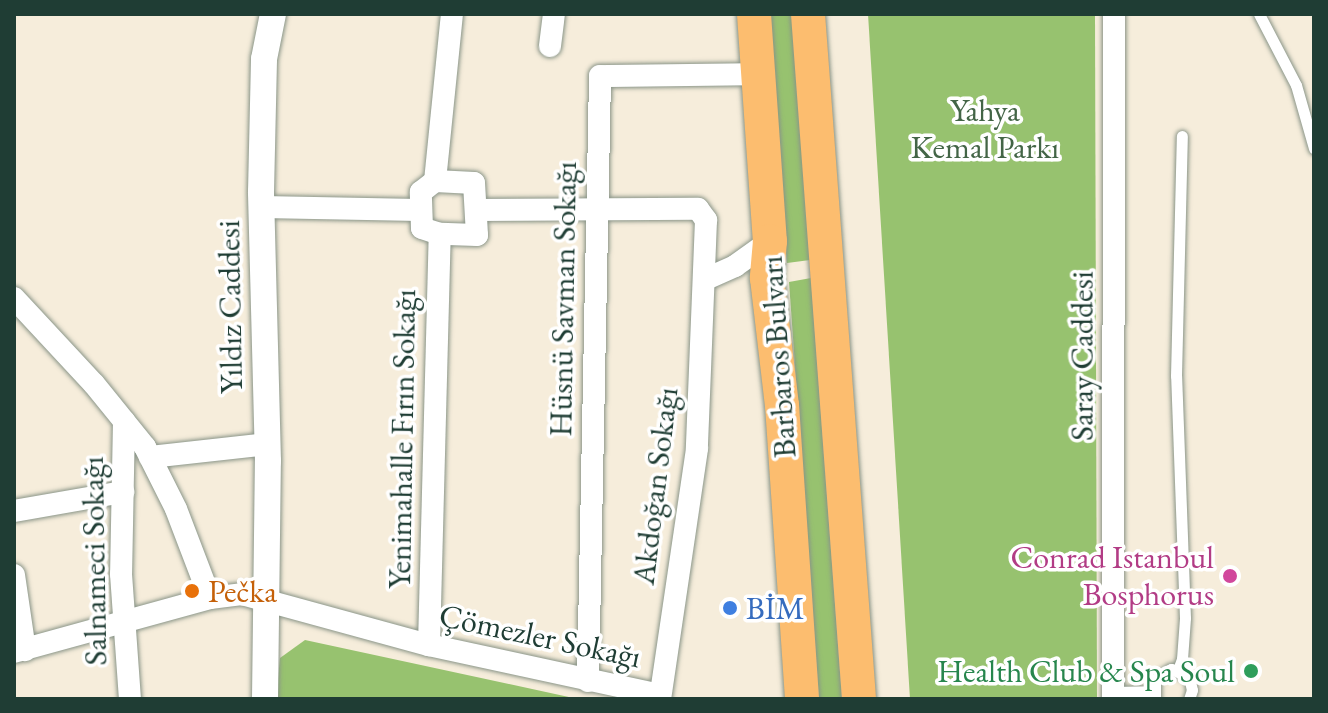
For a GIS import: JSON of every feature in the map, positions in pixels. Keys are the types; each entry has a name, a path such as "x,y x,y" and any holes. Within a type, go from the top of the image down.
{"main road":[{"name":"Barbaros Bulvarı","path":"754,14 770,241 767,278 782,405 802,699"},
{"name":"Barbaros Bulvarı","path":"808,14 859,699"}],"street":[{"name":"Yıldız Caddesi","path":"265,699 269,598 262,207 264,59 273,14"},
{"path":"435,181 452,14"},
{"path":"550,46 554,14"},
{"name":"Saray Caddesi","path":"1113,696 1114,14"},
{"name":"Hüsnü Savman Sokağı","path":"588,681 600,76 758,74"},
{"path":"435,181 474,183 477,235 440,234 422,228 419,210 421,192 435,181"},
{"path":"262,207 419,210"},
{"path":"476,210 597,209"},
{"name":"Akdoğan Sokağı","path":"597,209 698,209 706,220 697,449 660,697"},
{"name":"Yenimahalle Fırın Sokağı","path":"429,645 440,234"},
{"path":"706,279 735,266 770,241"},
{"path":"14,298 124,421 150,457 176,509 210,598"},
{"name":"Salnameci Sokağı","path":"124,421 124,624 130,699"},
{"path":"150,457 268,444"},
{"path":"14,511 123,492"},
{"path":"14,575 19,651"},
{"name":"Çömezler Sokağı","path":"19,651 210,598 242,594 269,598 429,645 660,697"}],"lane":[{"path":"1259,14 1296,85 1314,148"},
{"path":"1178,670 1182,659 1185,618 1176,376 1182,136"},
{"path":"1113,696 1153,695 1159,674 1178,670"},
{"path":"1178,670 1191,683 1189,699"}],"green space":[{"path":"769,14 793,14 810,260 787,263"},
{"name":"Yahya Kemal Parkı","path":"868,14 1095,14 1097,699 910,699"},
{"path":"811,278 842,699 819,699 789,282"},
{"path":"305,640 578,699 276,699 280,658"}],"place":[{"name":"Conrad Istanbul Bosphorus","path":"1230,576"},
{"name":"Pečka","path":"192,591"},
{"name":"BİM","path":"730,608"},
{"name":"Health Club & Spa Soul","path":"1251,671"}]}
